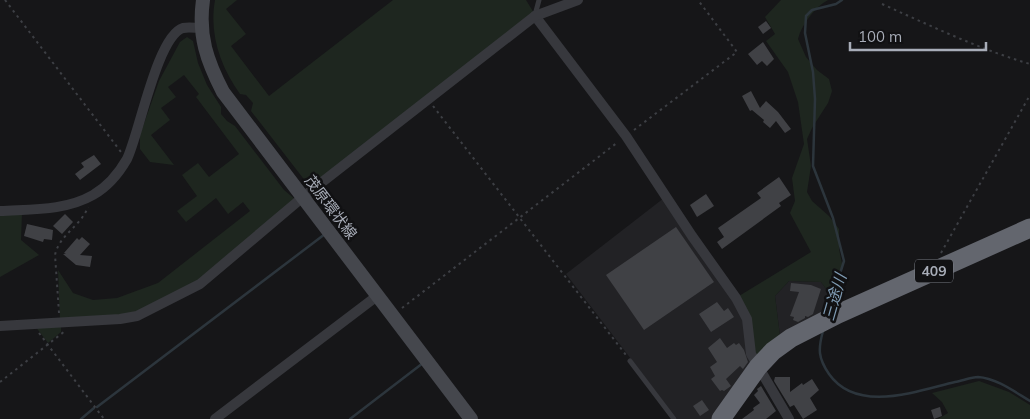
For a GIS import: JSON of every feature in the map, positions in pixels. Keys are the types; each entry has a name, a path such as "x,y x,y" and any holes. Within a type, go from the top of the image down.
{"highway":[{"name":"409","path":"721,419 758,367 773,351 791,338 814,325 1030,228"}],"main road":[{"name":"茂原環状線","path":"203,0 203,46 213,73 223,92 471,419"}],"street":[{"path":"0,326 120,320 137,316 200,284 303,197 535,16 578,0"},
{"path":"535,16 626,136 692,236 736,298 747,320 751,354 789,419"},
{"path":"0,211 60,207 92,195 103,187 119,172 127,159 144,103 166,48 174,35 182,28 202,28"},
{"path":"216,419 377,296"}],"lane":[{"path":"535,16 539,0"},
{"path":"630,361 674,419"}],"path":[{"path":"5,0 127,159"},
{"path":"392,315 737,52 698,0"},
{"path":"882,4 946,33 1030,64"},
{"path":"934,272 943,248 1030,95"},
{"path":"429,100 630,361"},
{"path":"59,323 55,255 64,236 85,216 90,203"},
{"path":"0,382 48,346 67,330 72,322"},
{"path":"32,324 104,419"}],"shaded area":[{"path":"215,0 237,0 226,9 246,34 231,46 269,96 393,0 526,0 534,13 316,184 306,182 251,111 253,103 246,95 240,94 233,83 222,61 215,37"},
{"path":"781,0 828,0 809,17 798,39 806,57 817,70 829,79 832,91 828,103 807,139 811,166 807,192 812,201 829,216 839,229 839,249 843,268 829,293 821,282 789,281 775,296 780,336 754,358 739,296 811,252 790,213 795,201 792,178 804,144 798,102 788,72 766,41 775,34 765,17"},
{"path":"187,37 193,41 198,63 207,85 221,107 221,114 235,126 284,190 296,200 197,283 134,314 60,321 58,270 73,293 93,300 117,298 158,283 250,211 243,202 228,214 216,198 186,222 177,211 197,196 182,175 198,163 209,177 239,154 196,97 199,94 184,75 168,87 176,97 161,108 170,120 151,135 174,165 150,162 140,149 140,135 159,81 180,42"},
{"path":"664,198 743,315 751,366 713,419 677,419 566,274"},
{"path":"0,213 22,213 21,240 39,255 0,277"},
{"path":"789,281 821,282 829,293 822,313 780,336 775,296"},
{"path":"35,326 61,327 61,332 48,343"},
{"path":"979,381 1009,392 1030,405 1030,419 938,419 948,413 942,402 932,393"}],"building":[{"path":"766,21 771,28 763,34 758,27"},
{"path":"763,42 774,59 767,66 762,61 757,65 748,54"},
{"path":"751,91 760,108 766,101 778,112 791,129 785,133 776,121 770,128 763,122 764,120 752,110 750,111 742,96"},
{"path":"94,155 101,164 80,180 75,174 84,167 81,163"},
{"path":"779,177 791,195 779,203 781,206 722,249 717,242 724,237 718,228 761,198 757,193"},
{"path":"706,194 714,206 697,217 690,205"},
{"path":"65,214 73,222 62,234 53,226"},
{"path":"27,224 53,230 52,240 44,239 43,242 24,236"},
{"path":"676,227 714,282 644,330 606,275"},
{"path":"82,237 90,244 80,255 92,256 90,267 76,265 63,254 66,254 64,253 77,238 79,240"},
{"path":"791,283 811,285 821,289 813,314 808,317 805,316 805,318 798,322 793,320 794,317 790,316 799,292 790,291"},
{"path":"717,302 724,311 728,308 734,317 711,332 699,314"},
{"path":"720,338 727,348 734,343 736,345 739,343 744,350 748,362 743,369 740,366 726,379 731,386 724,391 720,391 711,379 715,376 710,367 717,362 708,348"},
{"path":"775,377 790,377 790,392 802,383 803,385 812,379 819,390 810,398 817,410 803,419 794,405 790,407 774,381"},
{"path":"761,386 776,411 766,419 742,419 760,403 754,395"},
{"path":"702,400 709,410 700,416 693,406"},
{"path":"940,407 942,416 934,419 931,410"}],"waterway":[{"name":"三途川","path":"828,311 844,261 833,218 813,166 815,99 813,72 805,33 806,16 812,10 836,4 842,0"},
{"path":"97,407 325,234"},
{"name":"三途川","path":"823,331 820,353 825,368 841,386 855,393 871,396 906,394 978,377 992,380 1030,401"},
{"path":"350,419 423,363"},
{"path":"81,419 94,408"}]}
